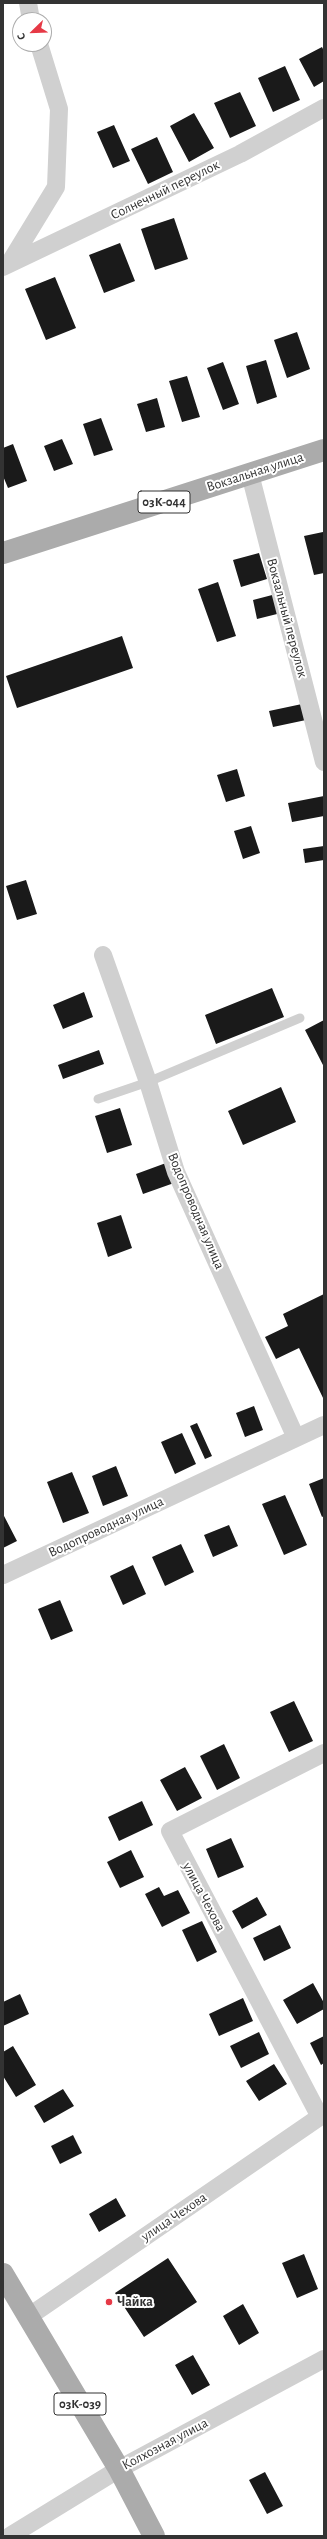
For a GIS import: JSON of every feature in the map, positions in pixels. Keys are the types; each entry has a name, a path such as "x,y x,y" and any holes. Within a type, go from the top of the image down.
{"main road":[{"name":"Вокзальная улица","path":"3,553 324,450"},
{"name":"03К-039","path":"3,2274 119,2469 154,2536"}],"street":[{"path":"6,265 56,187 59,109 41,52"},
{"name":"Солнечный переулок","path":"6,265 240,154 324,108"},
{"name":"Вокзальный переулок","path":"250,474 324,762"},
{"name":"Водопроводная улица","path":"103,955 148,1082 176,1172 296,1438"},
{"name":"Водопроводная улица","path":"3,1575 324,1425"},
{"name":"улица Чехова","path":"28,2317 322,2115 170,1831 324,1752"},
{"name":"Колхозная улица","path":"10,2536 119,2469 324,2359"}],"lane":[{"path":"98,1099 148,1082 300,1018"}],"building":[{"path":"322,47 324,51 324,81 314,87 299,59"},
{"path":"285,66 300,100 273,112 258,78"},
{"path":"240,92 256,126 230,138 214,103"},
{"path":"194,113 214,148 189,162 170,126"},
{"path":"114,125 130,161 113,168 97,132"},
{"path":"157,137 173,172 148,184 131,149"},
{"path":"174,218 188,259 155,270 141,229"},
{"path":"120,243 135,281 104,293 89,255"},
{"path":"55,277 76,328 46,340 25,289"},
{"path":"297,332 310,369 287,378 274,340"},
{"path":"266,360 277,397 257,404 246,366"},
{"path":"223,362 239,404 223,410 207,368"},
{"path":"187,376 200,417 182,422 169,381"},
{"path":"157,398 165,427 146,432 137,404"},
{"path":"101,418 113,450 94,456 83,424"},
{"path":"62,439 73,464 54,471 44,446"},
{"path":"13,444 27,481 8,488 3,476 3,448"},
{"path":"323,532 324,573 314,575 304,536"},
{"path":"259,553 267,579 241,587 233,560"},
{"path":"218,582 236,636 217,642 198,589"},
{"path":"276,594 281,613 257,619 253,600"},
{"path":"122,636 133,668 17,708 6,676"},
{"path":"302,704 306,720 273,727 269,711"},
{"path":"237,769 245,796 226,802 217,775"},
{"path":"324,796 324,816 292,822 288,803"},
{"path":"251,826 260,853 243,859 234,831"},
{"path":"324,846 324,860 305,863 303,849"},
{"path":"26,880 37,914 17,920 6,886"},
{"path":"272,988 284,1017 216,1044 205,1015"},
{"path":"84,992 93,1017 63,1029 53,1005"},
{"path":"324,1020 324,1067 305,1030"},
{"path":"99,1050 104,1064 63,1079 58,1065"},
{"path":"281,1087 296,1122 243,1145 228,1111"},
{"path":"120,1108 132,1145 107,1153 95,1116"},
{"path":"166,1163 174,1183 143,1194 136,1174"},
{"path":"121,1215 132,1248 108,1257 97,1223"},
{"path":"324,1294 324,1400 299,1348 276,1359 265,1337 288,1326 283,1314"},
{"path":"254,1406 263,1430 245,1437 236,1413"},
{"path":"197,1423 212,1456 205,1459 190,1426"},
{"path":"182,1433 196,1464 175,1474 161,1442"},
{"path":"116,1466 128,1496 103,1506 92,1476"},
{"path":"72,1472 89,1513 63,1523 47,1482"},
{"path":"324,1478 324,1516 322,1517 309,1484"},
{"path":"285,1495 307,1545 284,1555 262,1504"},
{"path":"3,1514 17,1541 3,1548"},
{"path":"229,1525 238,1546 213,1557 204,1535"},
{"path":"181,1544 194,1572 165,1586 152,1557"},
{"path":"133,1565 146,1594 123,1605 110,1576"},
{"path":"60,1600 73,1631 51,1640 38,1609"},
{"path":"294,1701 313,1741 289,1752 270,1712"},
{"path":"224,1744 240,1778 217,1790 200,1756"},
{"path":"185,1767 202,1798 177,1811 160,1780"},
{"path":"142,1801 153,1825 119,1841 108,1817"},
{"path":"231,1838 244,1867 218,1878 206,1849"},
{"path":"131,1850 144,1877 120,1888 107,1862"},
{"path":"159,1887 164,1896 178,1890 190,1913 162,1927 145,1894"},
{"path":"257,1897 267,1915 242,1929 232,1911"},
{"path":"202,1921 217,1952 197,1962 182,1930"},
{"path":"280,1925 291,1948 264,1961 253,1938"},
{"path":"313,1983 324,2003 324,2009 297,2024 283,2000"},
{"path":"20,1994 29,2014 3,2026 3,2002"},
{"path":"243,1998 253,2021 219,2036 209,2014"},
{"path":"259,2032 269,2054 241,2068 230,2046"},
{"path":"324,2036 324,2063 321,2065 310,2043"},
{"path":"13,2046 36,2085 16,2097 3,2076 3,2052"},
{"path":"274,2064 287,2084 259,2101 246,2081"},
{"path":"63,2089 74,2106 44,2123 34,2106"},
{"path":"73,2135 82,2153 60,2164 51,2146"},
{"path":"116,2198 126,2216 99,2232 89,2214"},
{"path":"304,2254 318,2289 297,2298 282,2263"},
{"path":"168,2258 197,2302 144,2337 115,2293"},
{"path":"243,2304 259,2333 239,2345 223,2316"},
{"path":"193,2355 210,2385 192,2395 175,2365"},
{"path":"265,2472 283,2506 267,2514 249,2480"}],"place":[{"name":"Чайка","path":"109,2302"}]}
